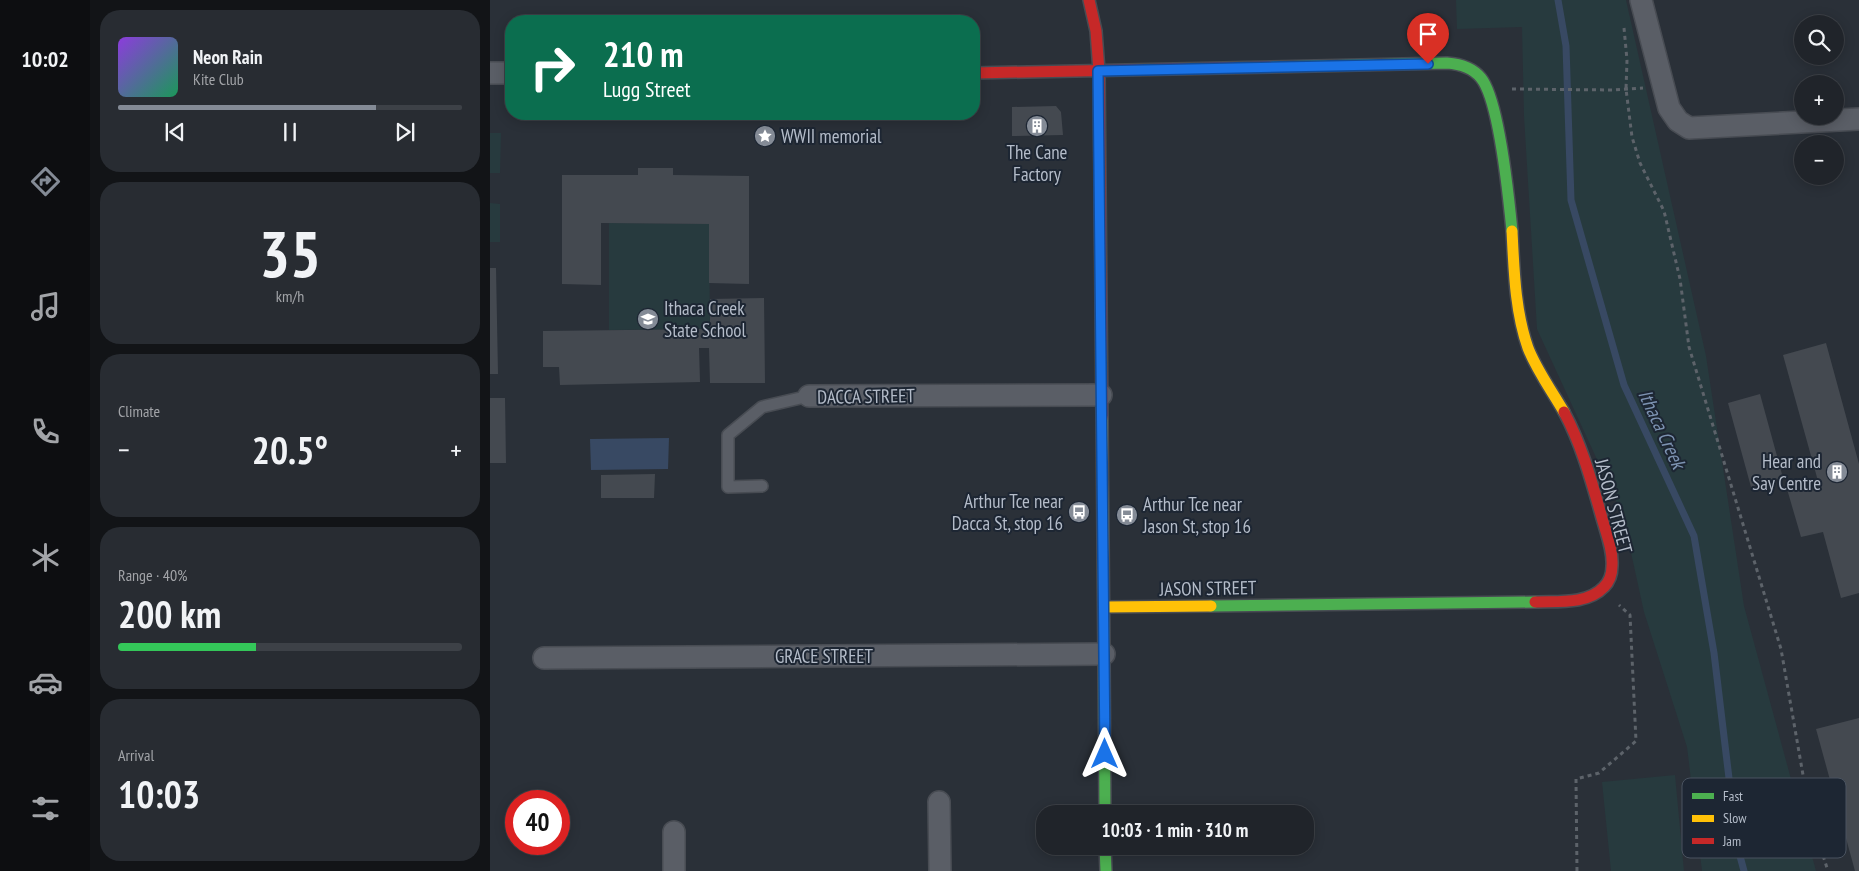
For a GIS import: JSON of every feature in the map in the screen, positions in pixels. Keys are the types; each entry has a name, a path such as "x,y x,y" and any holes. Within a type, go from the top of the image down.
{"street":[{"path":"1090,0 1096,31 1098,71 1105,805"},
{"path":"1641,0 1669,108 1678,121 1689,128 1859,119"},
{"name":"JASON STREET","path":"1098,71 1447,63 1466,67 1473,71 1488,90 1498,133 1508,198 1515,286 1524,338 1536,367 1567,420 1580,450 1593,485 1607,537 1612,570 1607,583 1602,589 1584,599 1565,601 1104,607"},
{"path":"980,73 1098,71"},
{"path":"490,73 505,73"},
{"name":"DACCA STREET","path":"809,396 1101,395"},
{"name":"GRACE STREET","path":"544,658 1104,654"},
{"path":"939,802 940,871"},
{"path":"674,832 674,871"},
{"path":"1106,855 1106,871"}],"lane":[{"name":"DACCA STREET","path":"762,486 728,487 728,435 762,407 809,396"}],"path":[{"path":"1623,22 1626,43 1626,89 1632,137 1640,163 1664,211 1672,242 1689,347 1781,649 1804,778"},
{"path":"1508,89 1614,90 1635,88"},
{"path":"1577,871 1576,779 1599,773 1636,741 1630,615 1602,589"},
{"path":"1824,858 1828,871"}],"green space":[{"path":"1456,0 1626,0 1706,356 1744,606 1791,778 1691,778 1687,747 1644,612 1623,516 1537,329 1524,116 1522,27 1457,29"},
{"path":"490,133 501,133 500,173 490,173"},
{"path":"490,203 500,204 500,242 490,242"},
{"path":"609,223 709,224 710,329 609,330"},
{"path":"1675,775 1684,871 1611,871 1602,782"},
{"path":"1700,858 1812,858 1816,871 1702,871"}],"water":[{"path":"669,438 668,469 591,470 590,439"}],"building":[{"name":"The Cane Factory","path":"1056,106 1061,112 1063,135 1012,136 1012,107"},
{"path":"638,168 673,168 673,175 749,176 749,284 709,283 709,224 601,223 601,285 562,284 562,175 638,175"},
{"path":"490,268 496,268 498,374 490,374"},
{"path":"764,298 765,383 710,383 709,348 699,348 700,382 560,385 559,367 543,367 543,331 710,329 710,299"},
{"name":"Hear and Say Centre","path":"1826,343 1859,464 1859,593 1841,598 1823,532 1801,537 1787,489 1818,481 1783,355"},
{"path":"1760,394 1783,478 1751,487 1728,403"},
{"path":"490,398 505,398 506,463 490,463"},
{"path":"655,474 654,498 601,498 601,475"},
{"path":"1859,718 1859,871 1855,871 1846,838 1846,778 1829,778 1816,729"}],"waterway":[{"name":"Ithaca Creek","path":"1558,0 1566,46 1571,200 1624,385 1694,536 1714,653 1729,778"},
{"name":"Ithaca Creek","path":"1740,858 1744,871"}],"traffic: fast":[{"path":"1271,67 1447,63 1470,69 1481,78 1493,107 1502,151 1512,231"},
{"path":"1211,606 1535,602"},
{"path":"1104,660 1105,805"},
{"path":"1105,855 1106,871"}],"traffic: slow":[{"path":"1512,231 1520,320 1528,348 1564,412"},
{"path":"1102,418 1104,660"},
{"path":"1104,607 1211,606"}],"traffic: jam":[{"path":"1089,0 1096,31 1099,71 1102,418"},
{"path":"980,73 1271,67"},
{"path":"1535,602 1562,602 1589,597 1606,585 1612,572 1610,545 1592,482 1577,439 1564,412"}],"place":[{"name":"The Cane Factory","path":"1037,126"},
{"name":"WWII memorial","path":"765,136"},
{"name":"Ithaca Creek State School","path":"648,319"},
{"name":"Hear and Say Centre","path":"1837,472"},
{"name":"Arthur Tce near Dacca St, stop 16","path":"1079,512"},
{"name":"Arthur Tce near Jason St, stop 16","path":"1127,515"}],"route":[{"path":"1105,754 1098,71 1428,64"}]}
